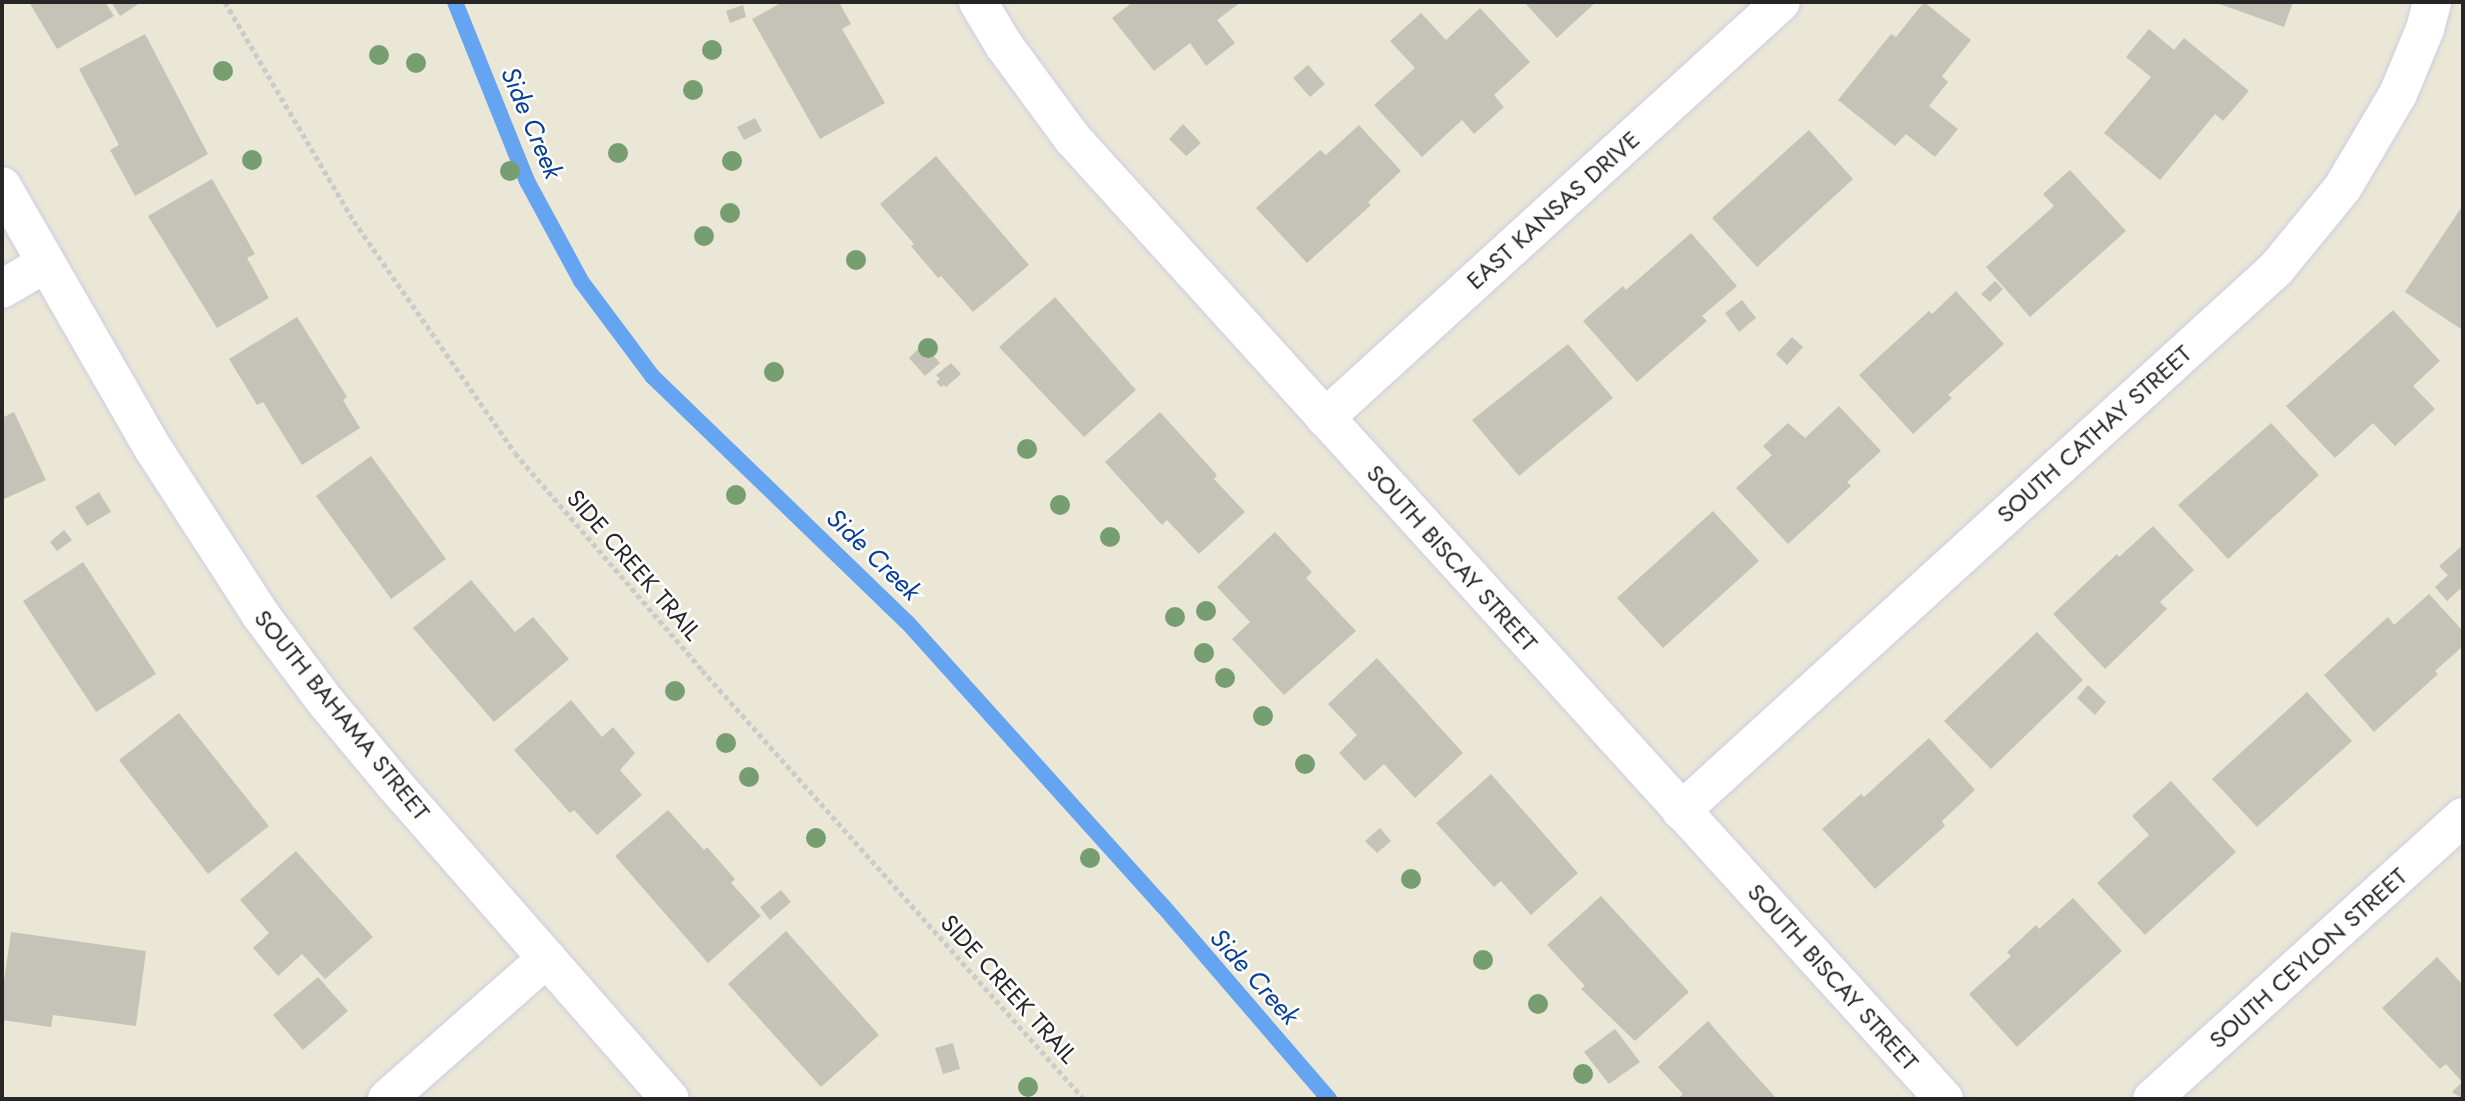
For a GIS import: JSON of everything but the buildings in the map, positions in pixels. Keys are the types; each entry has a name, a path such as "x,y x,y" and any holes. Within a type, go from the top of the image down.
{"street":[{"name":"SOUTH BISCAY STREET","path":"978,2 1003,44 1072,138 1944,1099"},
{"name":"EAST KANSAS DRIVE","path":"1325,418 1781,2"},
{"name":"SOUTH CATHAY STREET","path":"1681,811 2276,269 2343,187 2398,94 2425,29 2432,2"},
{"name":"SOUTH BAHAMA STREET","path":"2,186 154,450 260,614 325,701 386,775 670,1099"},
{"path":"2,289 46,263"},
{"name":"SOUTH CEYLON STREET","path":"2152,1099 2463,817"},
{"path":"387,1099 547,958"}],"path":[{"name":"SIDE CREEK TRAIL","path":"225,2 355,221 515,453 711,680 1084,1099"}],"waterway":[{"name":"Side Creek","path":"455,2 527,181 581,281 652,376 907,622 1163,906 1329,1099"}]}
